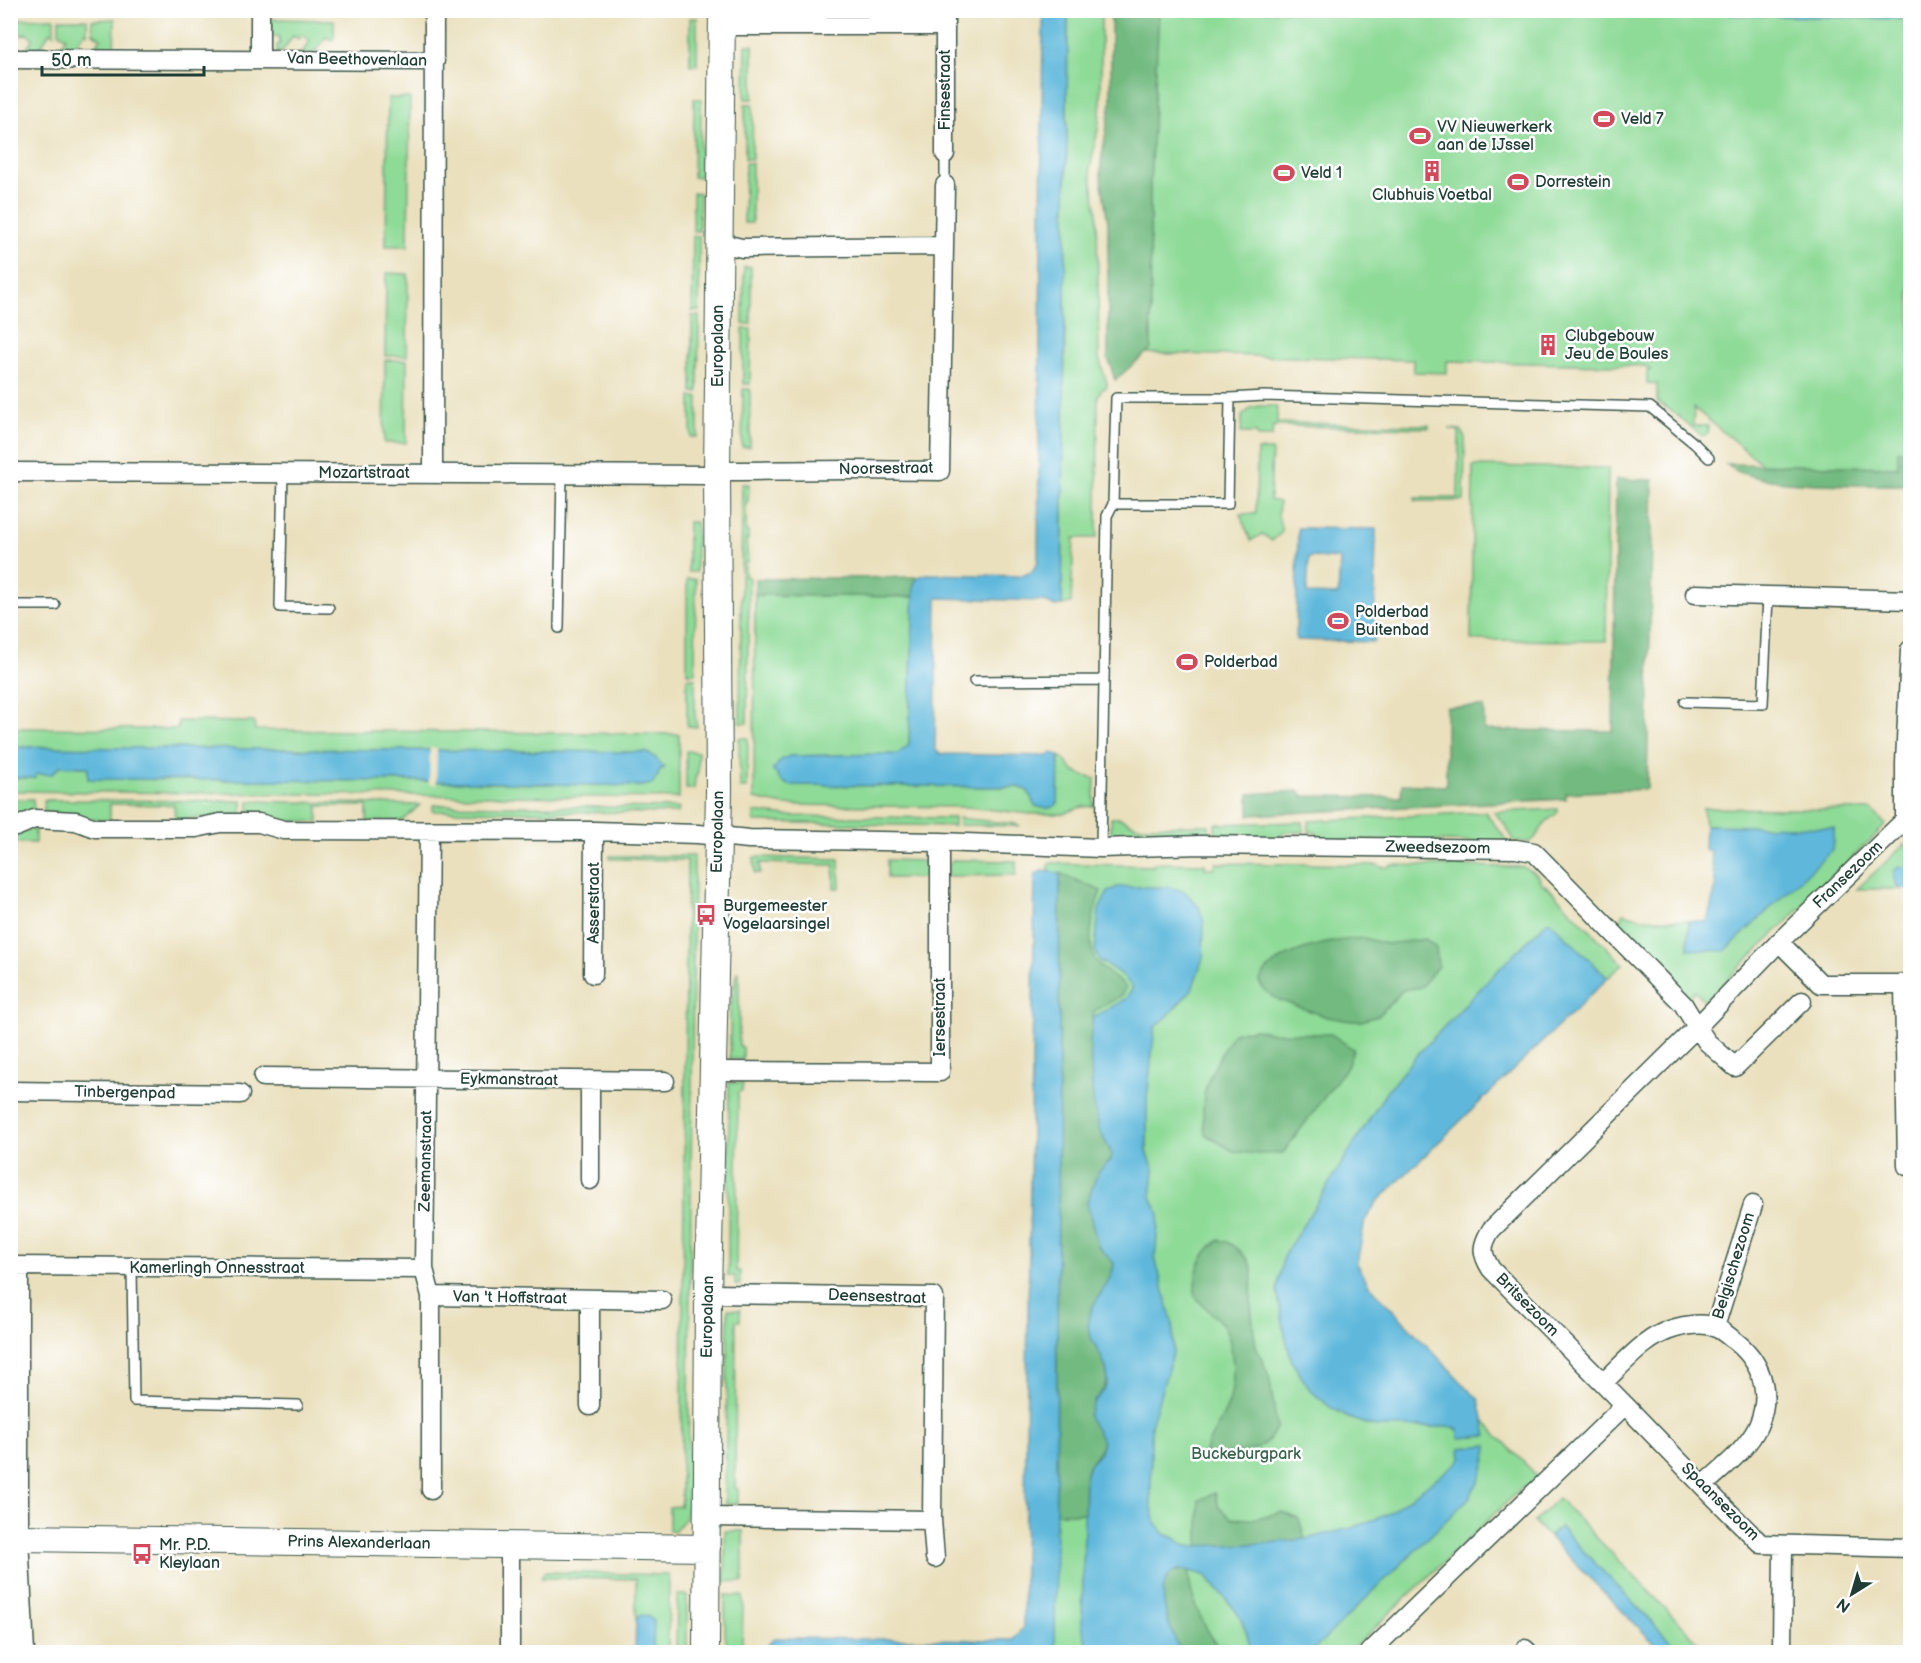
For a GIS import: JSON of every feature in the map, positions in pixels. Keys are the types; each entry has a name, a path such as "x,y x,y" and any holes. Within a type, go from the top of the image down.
{"street":[{"path":"260,10 260,60"},
{"path":"434,10 435,61"},
{"name":"Finsestraat","path":"722,18 945,18 945,154"},
{"name":"Europalaan","path":"706,1653 708,1294 719,836 717,475 722,18"},
{"name":"Van Beethovenlaan","path":"10,59 435,61 434,474"},
{"name":"Noorsestraat","path":"717,475 729,471 940,471 945,180"},
{"path":"719,243 742,248 944,246"},
{"name":"Mozartstraat","path":"10,472 717,475"},
{"path":"1695,594 1911,600"},
{"name":"Fransezoom","path":"1697,1027 1779,942 1905,820 1905,763 1911,650"},
{"path":"10,827 16,827 34,819 76,820 95,828 196,828 220,823 259,823 284,830 594,831 698,834 749,839 940,842 1101,848"},
{"name":"Asserstraat","path":"593,974 594,831"},
{"name":"Zeemanstraat","path":"429,832 424,1269 431,1296 431,1490"},
{"name":"Iersestraat","path":"712,1071 940,1072 940,842"},
{"name":"Zweedsezoom","path":"1101,848 1201,844 1516,849 1534,852 1683,1004 1697,1027"},
{"path":"1779,942 1821,984 1907,984 1907,1166 1911,1166"},
{"path":"1697,1027 1707,1042 1735,1067 1802,1000"},
{"name":"Britsezoom","path":"1625,1405 1491,1269 1485,1259 1484,1241 1491,1230 1697,1027"},
{"path":"263,1077 427,1079"},
{"name":"Eykmanstraat","path":"427,1079 664,1081"},
{"path":"590,1080 590,1180"},
{"name":"Tinbergenpad","path":"10,1091 240,1094"},
{"name":"Belgischezoom","path":"1716,1327 1753,1205"},
{"path":"15,1266 15,1538 25,1653"},
{"name":"Kamerlingh Onnesstraat","path":"15,1266 424,1269"},
{"name":"Deensestraat","path":"708,1294 934,1297 932,1520 935,1558"},
{"name":"Van 't Hoffstraat","path":"431,1296 662,1300"},
{"name":"Van 't Hoffstraat","path":"590,1300 590,1406"},
{"name":"Belgischezoom","path":"1604,1383 1654,1337 1674,1328 1694,1324 1716,1327 1742,1346 1755,1362 1764,1382 1764,1410 1745,1447 1703,1486"},
{"path":"1370,1653 1625,1405"},
{"name":"Spaansezoom","path":"1625,1405 1761,1544 1911,1548"},
{"path":"707,1517 932,1520"},
{"name":"Prins Alexanderlaan","path":"15,1538 707,1548"},
{"path":"510,1545 510,1653"},
{"path":"1782,1653 1783,1545"}],"lane":[{"name":"Noorsestraat","path":"945,154 945,180"},
{"path":"1101,848 1107,516 1113,504 1116,398 1264,396 1650,407 1709,458"},
{"path":"1113,504 1228,504 1230,398"},
{"path":"283,473 280,607 329,608"},
{"path":"559,628 562,474"},
{"path":"1685,702 1763,704 1768,596"},
{"path":"10,605 55,606"},
{"path":"974,681 1103,680"},
{"path":"132,1268 134,1401 298,1405"}],"green space":[{"path":"1068,11 1101,11 1101,103 1090,169 1097,213 1099,358 1107,387 1101,390 1098,396 1097,538 1074,538 1071,603 1062,605"},
{"path":"1111,11 1159,11 1150,183 1151,349 1115,380 1108,358 1108,223 1101,178 1101,162 1111,102"},
{"name":"Dorrestein","path":"1116,11 1910,11 1910,469 1762,464 1694,408 1693,426 1708,426 1708,434 1702,436 1672,411 1657,402 1657,384 1647,383 1647,371 1650,370 1645,366 1447,361 1447,373 1413,372 1413,360 1136,353"},
{"path":"54,18 54,34 50,32 38,51 25,52 33,38 25,33 22,36 19,33 19,19"},
{"path":"690,18 697,18 697,65 690,65"},
{"path":"59,19 87,19 87,34 84,33 72,51 59,51 66,37 59,33"},
{"path":"115,19 114,52 92,52 101,38 93,33 92,20"},
{"path":"271,19 334,20 334,36 332,40 326,37 314,53 301,54 310,41 302,35 299,39 293,36 282,52 277,53 277,45 280,44 279,36 271,37"},
{"path":"746,45 753,45 753,99 745,99"},
{"path":"388,98 410,98 408,246 386,246"},
{"path":"694,99 701,99 700,177 693,177"},
{"path":"745,104 753,104 752,159 745,159"},
{"path":"745,163 752,163 752,223 744,223"},
{"path":"693,193 700,193 699,231 693,231"},
{"path":"693,236 699,236 699,311 692,311"},
{"path":"744,267 751,267 751,324 743,324"},
{"path":"386,273 408,274 407,356 385,356"},
{"path":"692,316 699,316 698,392 692,392"},
{"path":"743,329 751,329 750,384 743,384"},
{"path":"385,360 407,360 406,443 384,443"},
{"path":"743,389 750,389 750,447 742,447"},
{"path":"691,397 698,397 698,437 691,437"},
{"path":"1275,406 1277,423 1429,425 1429,428 1273,426 1272,437 1257,437 1257,433 1241,433 1242,416 1251,408"},
{"path":"1449,429 1461,430 1465,438 1464,501 1415,501 1415,498 1458,498 1459,431"},
{"path":"1257,450 1272,450 1270,500 1279,502 1278,515 1282,532 1272,541 1262,534 1251,541 1240,514 1256,514"},
{"path":"1898,450 1903,450 1903,474 1910,474 1910,485 1785,482 1740,472 1726,464 1898,467"},
{"path":"1473,466 1608,468 1606,641 1471,640"},
{"path":"1616,479 1653,480 1647,789 1566,793 1566,799 1249,815 1249,794 1299,791 1303,796 1401,797 1402,784 1446,786 1446,707 1484,707 1484,730 1613,731"},
{"path":"742,484 749,484 748,502 746,503 748,562 745,563 745,576 749,577 747,723 740,723"},
{"path":"688,522 696,522 696,572 688,572"},
{"path":"918,577 914,584 914,597 755,595 755,579"},
{"path":"687,579 696,579 695,673 687,673"},
{"path":"755,595 914,597 909,745 899,754 790,756 776,772 781,781 789,785 1018,787 1027,790 1036,806 1058,803 1059,756 1065,759 1075,772 1095,778 1094,806 1082,807 1062,814 1030,814 967,807 784,805 754,799"},
{"path":"687,678 695,678 697,727 687,726"},
{"path":"178,721 254,722 255,730 679,734 679,798 11,791 11,778 35,778 36,774 52,774 60,766 88,767 88,779 418,781 641,786 664,766 645,752 11,747 11,728 178,729"},
{"path":"739,738 748,738 747,788 740,788"},
{"path":"686,751 698,752 698,771 694,789 686,789"},
{"path":"11,799 33,799 34,812 11,819"},
{"path":"44,800 242,801 242,815 175,820 174,805 110,804 110,820 96,820 44,812"},
{"path":"249,801 420,805 402,821 367,822 367,806 318,806 318,822 285,821 267,815 249,815"},
{"path":"433,805 679,808 678,813 433,811"},
{"path":"1703,808 1872,810 1886,825 1705,1001 1694,991 1688,998 1619,924 1623,913 1643,918 1689,921 1688,949 1832,850 1834,829 1705,825"},
{"path":"1558,809 1558,812 1546,822 1530,842 1515,842 1506,826 1494,812"},
{"path":"754,812 787,816 954,818 954,826 754,822"},
{"path":"1485,812 1508,842 1323,840 1315,832 1309,832 1309,821"},
{"path":"959,818 1016,824 1020,826 959,825"},
{"path":"1111,818 1120,818 1137,826 1209,825 1209,839 1114,841 1111,836"},
{"path":"1303,822 1304,832 1285,832 1278,839 1215,839 1215,824"},
{"path":"35,828 35,843 11,843 11,836"},
{"path":"1905,844 1910,850 1910,867 1899,867 1894,872 1895,882 1901,889 1857,889"},
{"path":"610,856 694,856 688,1504 685,1519 674,1532 669,1531 669,1507 680,1506 681,1498 687,860 610,859"},
{"path":"754,857 839,859 840,888 834,888 834,865 760,863 760,873 755,873"},
{"path":"887,860 929,861 931,872 929,872 929,878 887,878"},
{"path":"952,860 1016,861 1016,875 948,876 948,867"},
{"name":"Buckeburgpark","path":"1049,863 1153,866 1154,863 1205,864 1205,868 1214,868 1216,863 1378,865 1381,867 1391,865 1523,867 1534,872 1539,880 1623,964 1608,978 1606,977 1358,1205 1343,1266 1470,1407 1540,1479 1531,1487 1523,1487 1349,1652 1047,1652"},
{"path":"1060,873 1101,891 1092,926 1093,954 1096,961 1106,971 1126,987 1121,996 1094,1011 1090,1042 1099,1129 1112,1154 1111,1160 1098,1172 1098,1246 1114,1263 1110,1278 1094,1306 1089,1324 1107,1375 1102,1391 1094,1401 1097,1431 1103,1442 1087,1469 1084,1488 1085,1513 1056,1513"},
{"path":"1364,938 1386,944 1426,939 1436,948 1438,966 1421,987 1403,990 1378,1016 1361,1021 1327,1017 1279,1000 1264,990 1259,982 1266,971 1290,955 1320,944"},
{"path":"737,972 739,973 739,1046 743,1047 743,1060 730,1059 730,1009"},
{"path":"1255,1029 1274,1033 1331,1034 1353,1049 1348,1065 1283,1153 1258,1154 1233,1151 1205,1134 1203,1105 1213,1070 1233,1033"},
{"path":"729,1083 743,1083 742,1091 738,1092 736,1271 740,1271 740,1285 735,1285 735,1276 728,1276"},
{"path":"1219,1240 1238,1249 1252,1268 1251,1305 1256,1346 1269,1376 1277,1426 1270,1439 1257,1449 1215,1457 1204,1453 1230,1400 1233,1378 1232,1355 1223,1326 1195,1296 1195,1288 1202,1258"},
{"path":"728,1309 740,1310 740,1321 736,1321 735,1488 738,1489 738,1504 725,1504"},
{"path":"1215,1493 1219,1507 1231,1518 1252,1519 1282,1512 1299,1519 1305,1539 1261,1544 1199,1546 1199,1500"},
{"path":"1558,1498 1708,1652 1681,1652 1560,1527 1549,1537 1534,1522"},
{"path":"725,1531 743,1531 743,1582 725,1581"},
{"path":"1181,1570 1189,1571 1192,1593 1199,1614 1222,1652 1181,1652 1177,1645 1166,1614 1163,1591 1165,1581 1171,1574"},
{"path":"544,1572 669,1575 668,1652 657,1652 653,1648 640,1615 636,1618 636,1579 541,1578"},
{"path":"677,1595 687,1595 687,1652 676,1652"},
{"path":"725,1595 743,1596 742,1652 728,1652 725,1635"}],"water":[{"path":"1910,10 1907,19 1731,15 1727,11"},
{"path":"1043,11 1068,11 1062,605 1053,606 1044,601 937,598 935,749 940,754 1046,756 1056,754 1059,756 1058,803 1048,808 1036,806 1027,790 1018,787 789,785 781,781 776,772 773,772 773,768 776,768 781,760 790,756 898,754 909,745 914,584 918,577 927,574 1021,576 1032,572 1038,561"},
{"path":"1298,528 1376,529 1374,642 1296,640","holes":["1309,557 1340,559 1338,595 1307,594"]},
{"path":"11,747 646,752 656,758 664,769 660,769 652,784 641,786 418,781 88,779 88,767 60,766 52,774 36,774 35,778 11,778"},
{"path":"1705,825 1834,828 1832,850 1725,951 1688,949 1689,921 1707,922 1716,886 1710,851 1704,849"},
{"path":"1899,867 1910,867 1910,889 1901,889 1896,883 1894,871"},
{"path":"1043,871 1060,873 1055,1652 763,1652 763,1648 766,1648 774,1638 1013,1640 1023,1627 1035,874"},
{"path":"1117,887 1167,887 1184,891 1199,907 1204,923 1203,958 1192,989 1155,1027 1147,1098 1147,1151 1154,1170 1151,1197 1159,1214 1155,1258 1173,1325 1173,1353 1151,1425 1151,1504 1156,1524 1165,1534 1189,1546 1261,1544 1305,1539 1352,1528 1386,1515 1456,1464 1461,1458 1460,1448 1488,1445 1482,1473 1469,1498 1311,1652 1251,1652 1242,1621 1207,1576 1182,1570 1175,1571 1168,1577 1164,1586 1165,1609 1181,1652 1092,1652 1084,1636 1082,1625 1085,1478 1089,1465 1100,1452 1103,1442 1088,1416 1091,1407 1105,1389 1107,1380 1107,1372 1092,1339 1088,1322 1093,1307 1110,1278 1114,1263 1098,1246 1087,1203 1098,1172 1111,1160 1112,1154 1099,1129 1093,1101 1090,1042 1093,1018 1125,999 1133,988 1121,974 1100,961 1095,951 1099,909 1108,892"},
{"path":"1549,920 1608,978 1377,1202 1365,1220 1357,1263 1369,1285 1479,1400 1487,1436 1459,1438 1459,1431 1453,1427 1376,1427 1354,1420 1330,1407 1310,1390 1292,1362 1277,1291 1283,1257 1387,1091 1415,1057"},
{"path":"1560,1527 1681,1652 1663,1652 1549,1537"},
{"path":"640,1615 647,1616 654,1621 653,1648 657,1649 657,1652 635,1652 636,1618"}],"pier":[{"path":"430,748 437,748 436,785 429,784"}],"place":[{"name":"Veld 7","path":"1604,119"},
{"name":"VV Nieuwerkerk aan de IJssel","path":"1420,136"},
{"name":"Clubhuis Voetbal","path":"1432,171"},
{"name":"Veld 1","path":"1284,173"},
{"name":"Dorrestein","path":"1518,182"},
{"name":"Clubgebouw Jeu de Boules","path":"1548,345"},
{"name":"Polderbad Buitenbad","path":"1338,621"},
{"name":"Polderbad","path":"1187,662"},
{"name":"Burgemeester Vogelaarsingel","path":"706,915"},
{"name":"Mr. P.D. Kleylaan","path":"142,1554"}]}
